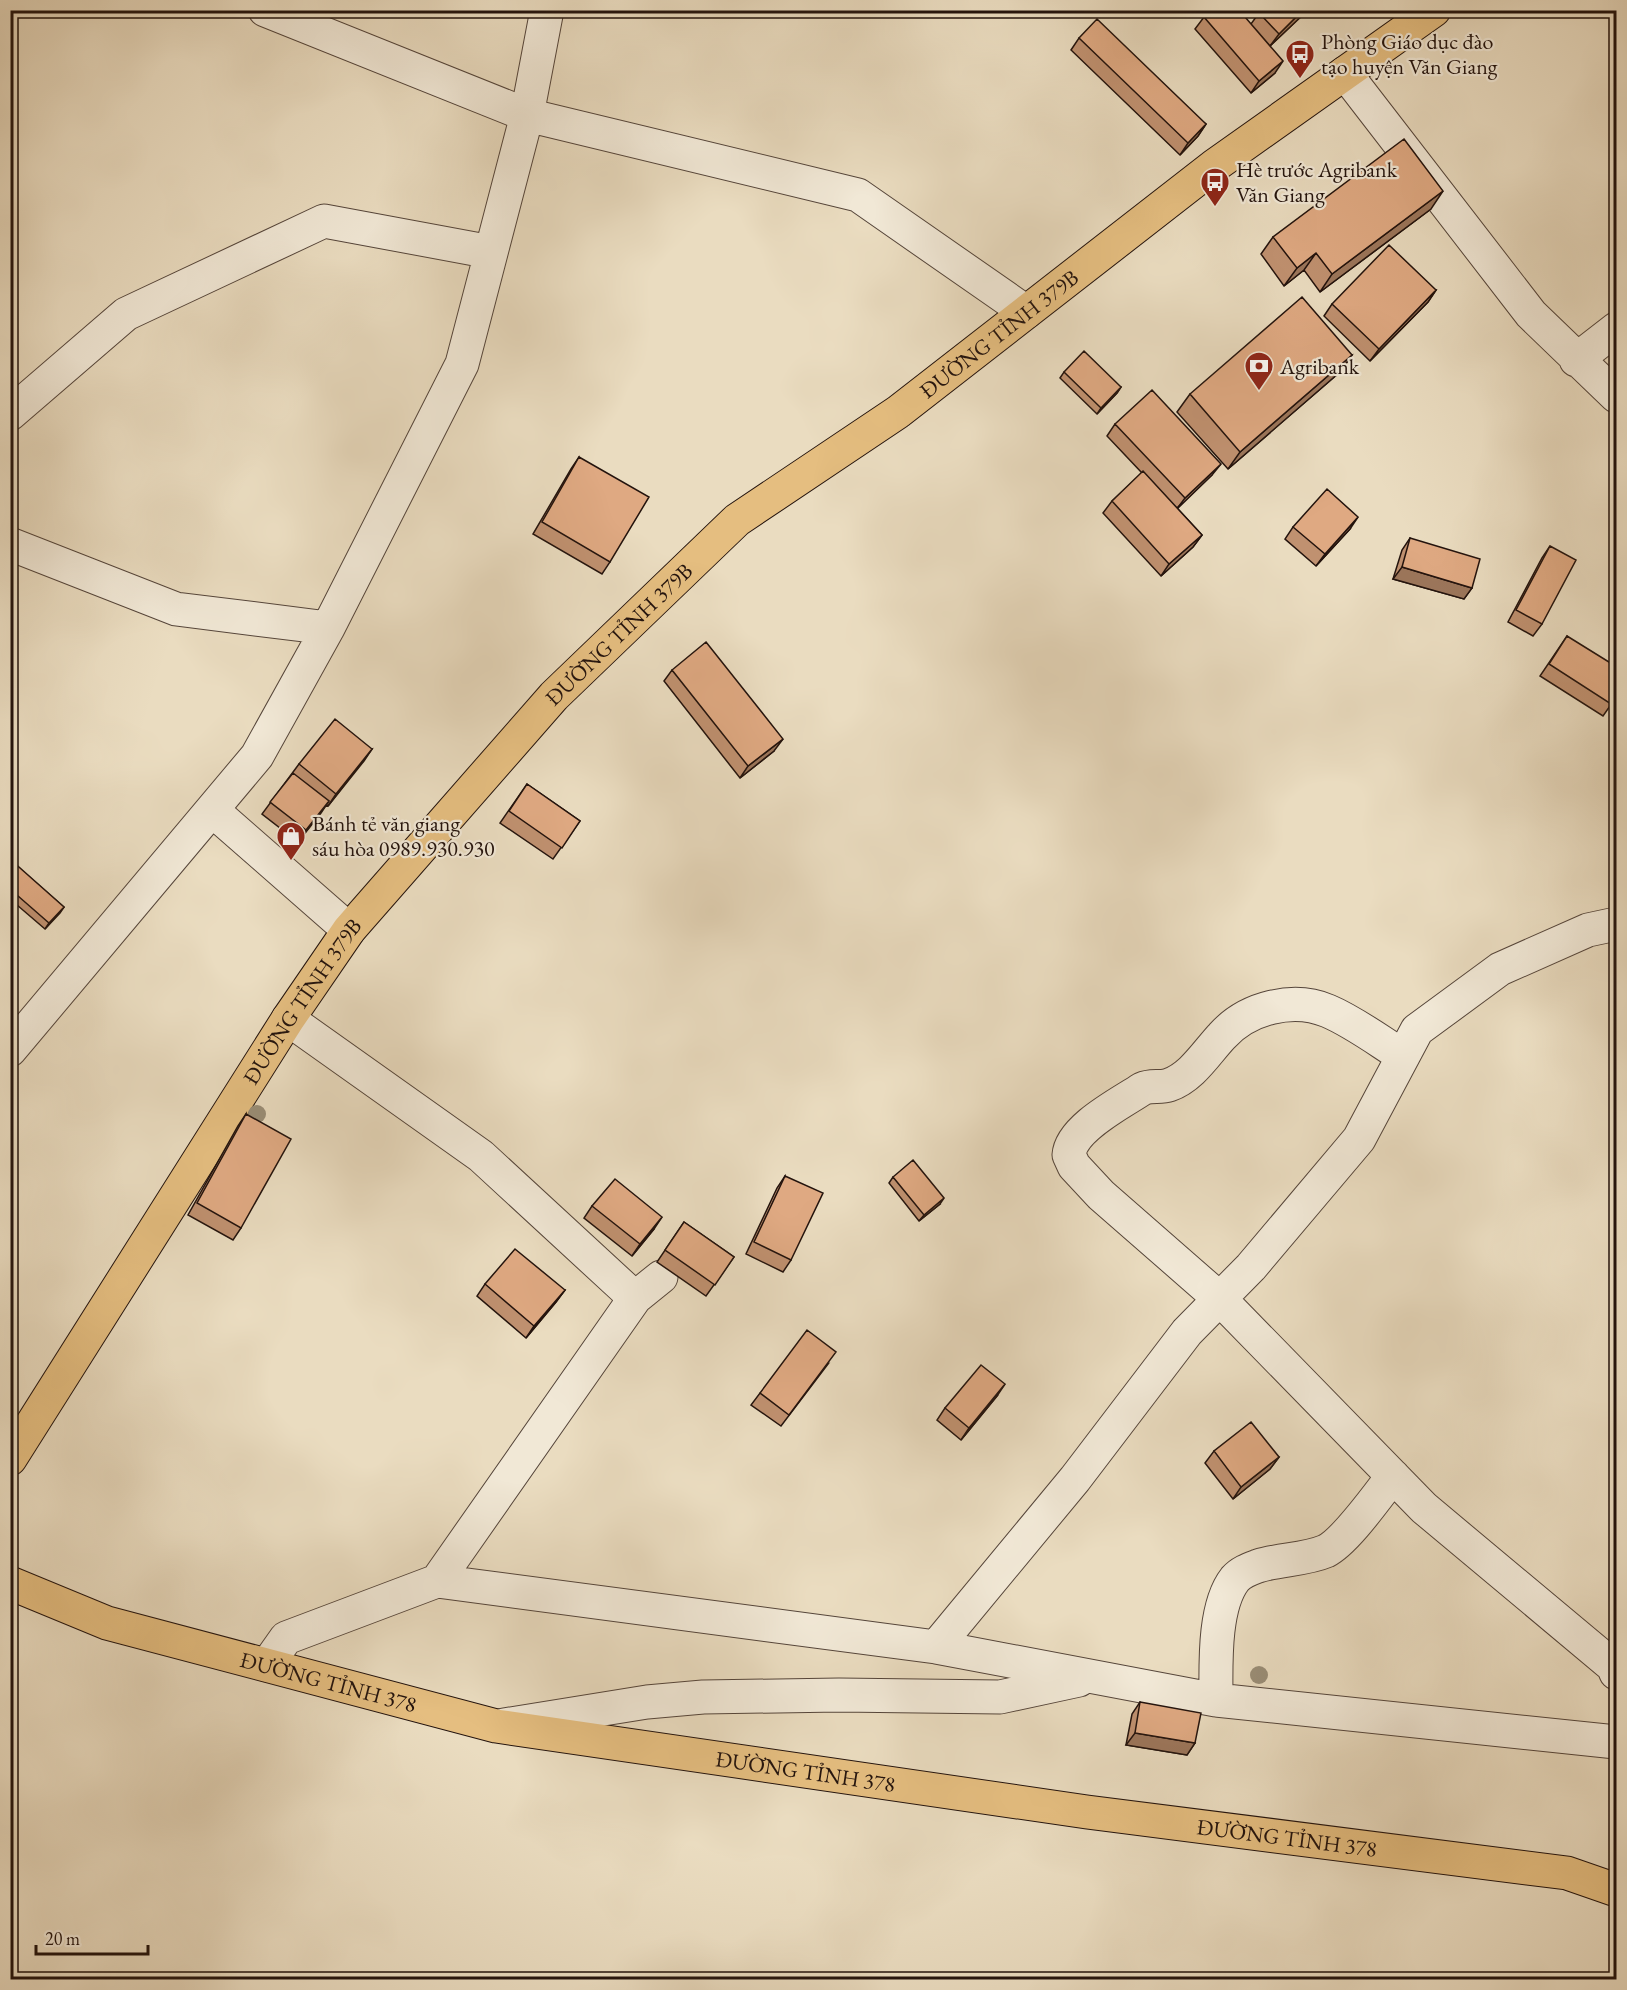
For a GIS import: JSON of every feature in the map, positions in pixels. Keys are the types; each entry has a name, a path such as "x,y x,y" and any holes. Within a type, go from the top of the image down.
{"main road":[{"name":"ĐƯỜNG TỈNH 379B","path":"10,1459 288,1019 349,930 554,696 737,520 898,412 1214,166 1434,10"},
{"name":"ĐƯỜNG TỈNH 378","path":"10,1583 107,1623 496,1726 1087,1812 1567,1873 1617,1890"}],"street":[{"path":"265,10 528,115 858,195 1026,312"},
{"path":"10,1050 257,756 327,628 462,364 528,115 547,10"},
{"path":"1344,73 1532,314 1576,360 1617,396"},
{"path":"10,414 126,314 324,220 491,252"},
{"path":"1576,360 1617,329"},
{"path":"10,544 176,609 327,628"},
{"path":"212,810 349,930"},
{"path":"936,1647 1075,1479 1187,1332 1251,1267 1359,1139 1417,1030 1500,969 1588,930 1617,924"},
{"path":"1403,1056 1327,1011 1293,1005 1273,1007 1246,1017 1225,1032 1188,1074 1168,1085 1142,1089 1092,1123 1074,1138 1069,1155 1074,1166 1101,1195 1220,1299 1425,1508 1613,1666 1617,1673"},
{"path":"288,1019 481,1156 635,1298"},
{"path":"437,1581 635,1298 661,1277"},
{"path":"1216,1700 1216,1641 1227,1596 1234,1580 1245,1571 1262,1565 1325,1551 1363,1514 1394,1476"},
{"path":"267,1665 286,1638 437,1581 936,1647 1216,1700 1617,1742"},
{"path":"496,1726 608,1707 703,1697 1000,1697 1092,1677"}],"building":[{"path":"1212,10 1239,10 1283,61 1259,81 1204,17"},
{"path":"1261,10 1303,10 1279,34 1259,13"},
{"path":"1097,19 1206,124 1188,143 1079,38"},
{"path":"1404,139 1443,191 1332,274 1316,253 1297,268 1273,237"},
{"path":"1389,245 1436,290 1379,349 1332,304"},
{"name":"Agribank","path":"1302,297 1352,355 1240,452 1190,394"},
{"path":"1084,351 1121,387 1101,408 1064,372"},
{"path":"1152,390 1221,464 1185,498 1115,424"},
{"path":"579,457 649,497 610,562 542,522"},
{"path":"1143,471 1202,535 1169,564 1112,501"},
{"path":"1327,489 1358,517 1325,554 1293,527"},
{"path":"1410,538 1480,559 1472,588 1402,567"},
{"path":"1550,546 1576,560 1542,624 1516,610"},
{"path":"1567,636 1617,667 1617,696 1611,704 1549,664"},
{"path":"706,642 783,739 748,766 672,670"},
{"path":"335,719 372,749 336,794 299,764"},
{"path":"293,773 329,801 306,830 270,802"},
{"path":"527,784 580,821 562,848 509,811"},
{"path":"10,860 64,907 49,923 10,889"},
{"path":"246,1114 291,1139 241,1228 197,1203"},
{"path":"913,1160 944,1198 924,1215 893,1177"},
{"path":"785,1176 823,1193 791,1260 754,1242"},
{"path":"615,1179 662,1217 640,1244 592,1206"},
{"path":"684,1222 734,1257 715,1285 665,1250"},
{"path":"515,1249 565,1290 534,1326 485,1284"},
{"path":"807,1330 836,1352 789,1415 760,1393"},
{"path":"981,1365 1005,1384 969,1428 945,1408"},
{"path":"1251,1422 1279,1457 1241,1487 1214,1451"},
{"path":"1140,1702 1201,1713 1195,1743 1135,1733"}],"place":[{"name":"Phòng Giáo dục đào tạo huyện Văn Giang","path":"1300,80"},
{"name":"Hè trước Agribank Văn Giang","path":"1215,208"},
{"name":"Agribank","path":"1259,392"},
{"name":"Bánh tẻ văn giang sáu hòa 0989.930.930","path":"291,862"}]}
